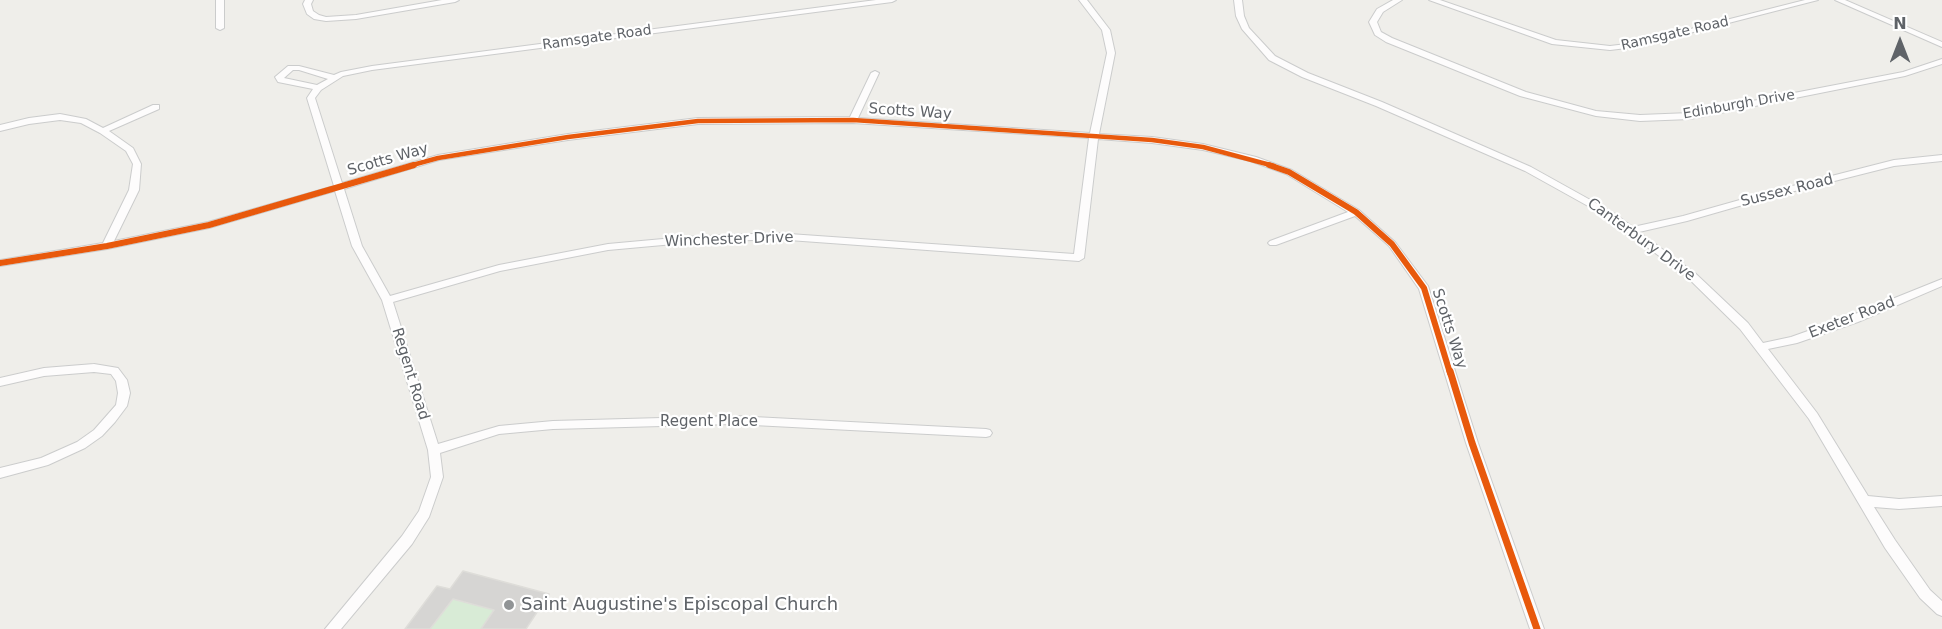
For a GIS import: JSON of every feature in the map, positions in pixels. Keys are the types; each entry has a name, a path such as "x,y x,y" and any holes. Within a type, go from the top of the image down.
{"street":[{"path":"220,0 220,28"},
{"path":"309,0 307,4 310,12 326,19 356,17 455,0"},
{"name":"Ramsgate Road","path":"314,93 341,74 383,66 892,0"},
{"path":"1083,0 1107,30 1111,53 1094,136"},
{"name":"Canterbury Drive","path":"1238,0 1240,16 1246,29 1272,58 1305,75 1389,108 1528,169 1580,196 1632,230 1712,293 1744,326 1814,416 1896,553 1925,594 1942,610"},
{"name":"Edinburgh Drive","path":"1398,0 1380,11 1372,22 1378,33 1389,40 1523,94 1596,113 1640,117 1690,116 1905,74 1942,61"},
{"name":"Ramsgate Road","path":"1433,0 1555,42 1610,48 1635,45 1814,0"},
{"path":"1839,0 1942,45"},
{"path":"314,93 281,80 279,76 291,68 299,68 335,78"},
{"path":"852,120 875,73"},
{"name":"Regent Road","path":"314,93 357,246 387,300 434,450 437,477 425,513 407,540 332,629"},
{"path":"103,131 156,107"},
{"path":"0,128 60,117 83,121 103,131 130,150 137,164 134,190 107,246"},
{"name":"Scotts Way","path":"0,263 107,246 209,225 438,158 568,137 698,121 852,120 1094,136 1203,147 1253,159 1289,172 1356,212 1392,244 1424,288 1472,443 1537,629"},
{"name":"Winchester Drive","path":"387,300 499,268 608,247 686,240 775,236 1078,258 1094,136"},
{"name":"Sussex Road","path":"1632,230 1684,219 1894,163 1942,158"},
{"path":"1273,243 1356,212"},
{"name":"Exeter Road","path":"1760,347 1793,340 1854,319 1942,282"},
{"path":"0,382 44,372 94,368 114,371 121,380 124,393 121,406 111,419 98,433 81,445 44,462 0,473"},
{"name":"Regent Place","path":"434,450 499,430 553,425 734,420 986,433"},
{"path":"1866,501 1899,504 1942,501"}],"green space":[{"path":"453,599 502,612 481,629 430,629"}],"building":[{"name":"Saint Augustine's Episcopal Church","path":"463,571 549,594 526,629 481,629 494,610 453,599 430,629 405,629 437,586 450,589"}],"cycle path":[{"path":"0,263 107,246 209,225 438,158 568,137 698,121 853,120 1152,140 1203,147 1253,159 1289,172 1356,212 1392,244 1424,288 1472,443 1537,629"}],"place":[{"name":"Saint Augustine's Episcopal Church","path":"509,605"}]}
